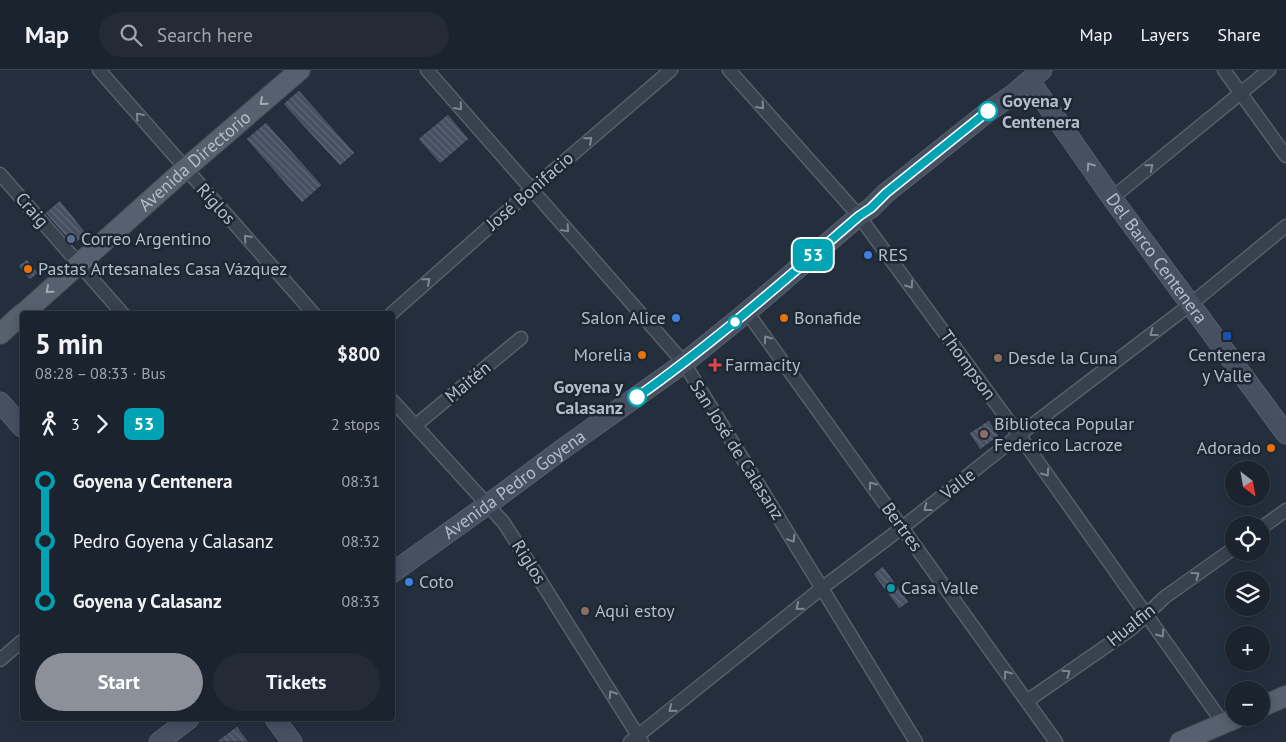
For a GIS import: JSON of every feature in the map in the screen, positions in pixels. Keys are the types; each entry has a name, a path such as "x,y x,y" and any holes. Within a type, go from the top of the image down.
{"main road":[{"name":"Avenida Directorio","path":"26,311 185,169 300,70"},
{"name":"Avenida Pedro Goyena","path":"395,571 684,363 865,212 890,199 994,116 1011,96 1036,75"},
{"name":"Del Barco Centenera","path":"1036,75 1112,198 1286,434"},
{"name":"Avenida Directorio","path":"0,334 20,317"},
{"path":"0,402 20,424"},
{"path":"1270,703 1286,696"},
{"path":"159,742 186,721"},
{"path":"276,721 292,742"},
{"path":"1180,742 1225,722"}],"street":[{"name":"Riglos","path":"99,70 311,311"},
{"name":"San José de Calasanz","path":"427,70 684,363 916,742"},
{"name":"José Bonifacio","path":"394,311 532,189 671,70"},
{"name":"Thompson","path":"729,70 865,212 1019,435 1146,614 1225,714"},
{"path":"1224,70 1286,156"},
{"path":"1112,198 1269,70"},
{"name":"Craig","path":"0,174 120,311"},
{"name":"Valle","path":"637,740 822,588 903,528 1019,435 1191,304 1286,226"},
{"name":"Bertres","path":"747,312 1056,742"},
{"name":"Maitén","path":"416,425 521,338"},
{"name":"Riglos","path":"395,403 504,523 637,740"},
{"path":"1270,522 1286,510"},
{"name":"Hualfin","path":"1027,701 1131,628 1165,597 1225,554"},
{"path":"0,660 20,642"}],"building":[{"path":"299,90 355,153 340,166 283,104"},
{"path":"448,114 469,139 440,164 418,139"},
{"path":"266,122 322,185 302,203 246,139"},
{"path":"60,200 87,234 73,245 45,213"},
{"name":"Pastas Artesanales Casa Vázquez","path":"27,259 38,273 30,280 18,266"},
{"name":"Biblioteca Popular Federico Lacroze","path":"989,420 999,436 980,450 969,433"},
{"name":"Casa Valle","path":"883,566 909,602 899,609 873,574"},
{"path":"237,726 249,742 216,742"}],"bus line":[{"name":"53","path":"637,397 684,363 735,322 859,216 871,208 886,193 988,111"}],"place":[{"name":"Goyena y Centenera","path":"988,111"},
{"name":"Correo Argentino","path":"71,239"},
{"name":"RES","path":"868,255"},
{"name":"Pastas Artesanales Casa Vázquez","path":"28,269"},
{"name":"Salon Alice","path":"676,318"},
{"name":"Bonafide","path":"784,318"},
{"name":"Centenera y Valle","path":"1227,336"},
{"name":"Morelia","path":"642,355"},
{"name":"Desde la Cuna","path":"998,358"},
{"name":"Farmacity","path":"715,365"},
{"name":"Goyena y Calasanz","path":"637,397"},
{"name":"Biblioteca Popular Federico Lacroze","path":"984,434"},
{"name":"Adorado","path":"1271,448"},
{"name":"Coto","path":"409,582"},
{"name":"Casa Valle","path":"891,588"},
{"name":"Aquì estoy","path":"585,611"}]}
